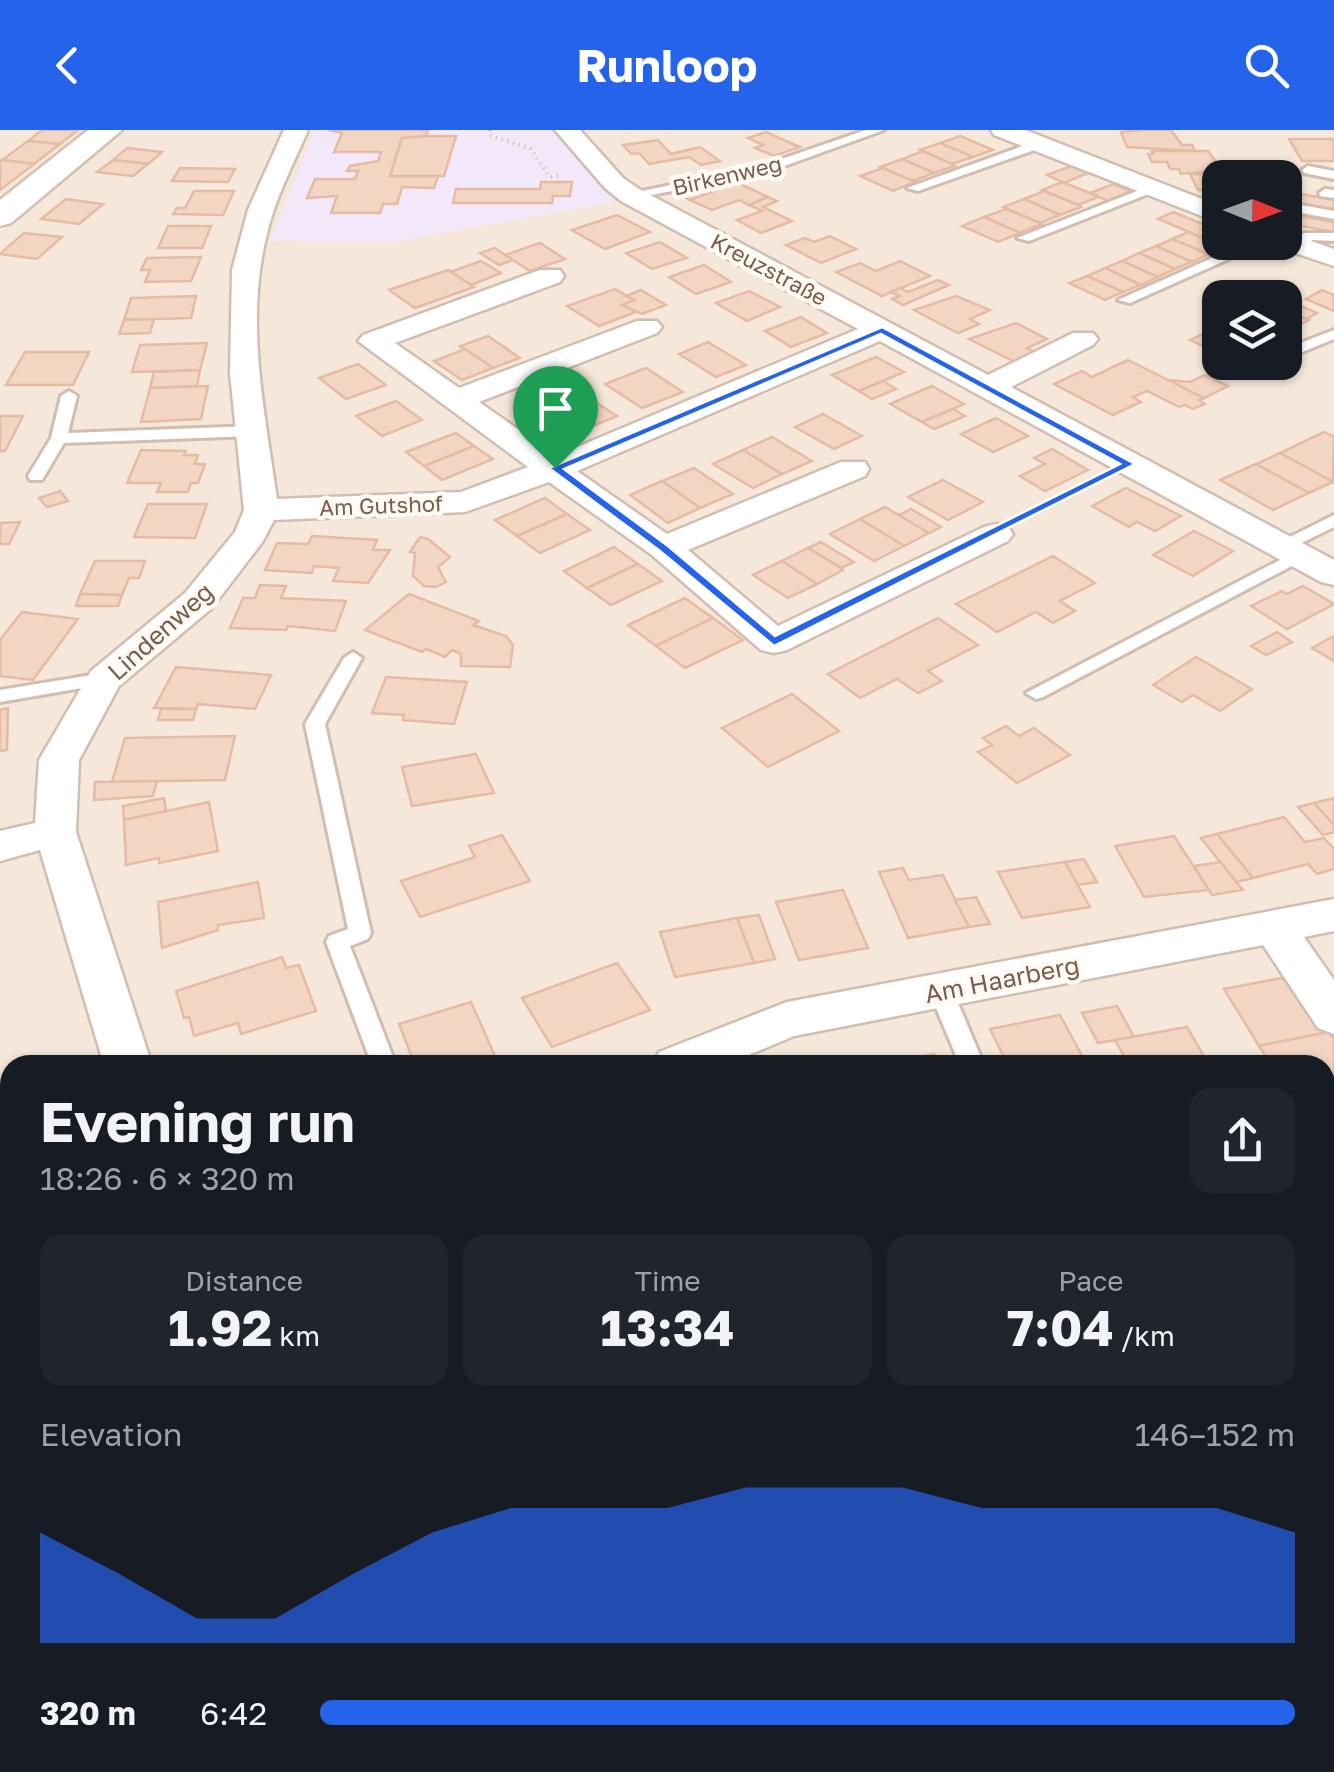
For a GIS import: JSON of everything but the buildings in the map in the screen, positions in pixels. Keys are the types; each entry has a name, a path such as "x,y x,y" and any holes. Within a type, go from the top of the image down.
{"main road":[{"path":"0,216 108,130"}],"street":[{"path":"261,510 243,320 245,279 260,214 296,130"},
{"name":"Kreuzstraße","path":"568,130 602,170 630,195 1334,574"},
{"path":"1003,130 1202,207"},
{"path":"1302,246 1334,258"},
{"path":"550,276 373,340 664,548 774,642 996,534"},
{"path":"458,399 647,327"},
{"name":"Am Gutshof","path":"261,510 465,502 882,330"},
{"path":"988,386 1083,339"},
{"path":"664,548 852,468"},
{"name":"Lindenweg","path":"125,1055 55,832 59,760 104,679 198,601 251,534 261,510"},
{"path":"0,846 55,832"},
{"name":"Am Haarberg","path":"700,1055 786,1020 1334,914"},
{"path":"1273,925 1334,1016"}],"lane":[{"name":"Birkenweg","path":"630,195 761,170 878,130"},
{"path":"913,188 1038,144"},
{"path":"1308,170 1334,175"},
{"path":"1024,238 1155,190"},
{"path":"1302,209 1334,215"},
{"path":"1302,238 1334,237"},
{"path":"1125,300 1219,260"},
{"path":"1302,347 1334,334"},
{"path":"36,476 59,438 69,396"},
{"path":"59,438 253,431"},
{"path":"1036,692 1288,552 1334,520"},
{"path":"353,658 315,724 360,932 337,942 380,1055"},
{"path":"0,696 104,679"},
{"path":"940,991 968,1055"}],"path":[{"path":"490,130 490,136 530,148 550,177 602,170"},
{"path":"996,534 1129,464"}],"shaded area":[{"path":"0,130 94,130 0,204"},
{"path":"124,130 1334,130 1334,1055 0,1055 0,232"},
{"path":"315,130 552,130 614,202 393,242 270,241"}],"route":[{"path":"882,330 1129,464 774,642 664,548 555,468 882,330"}]}
